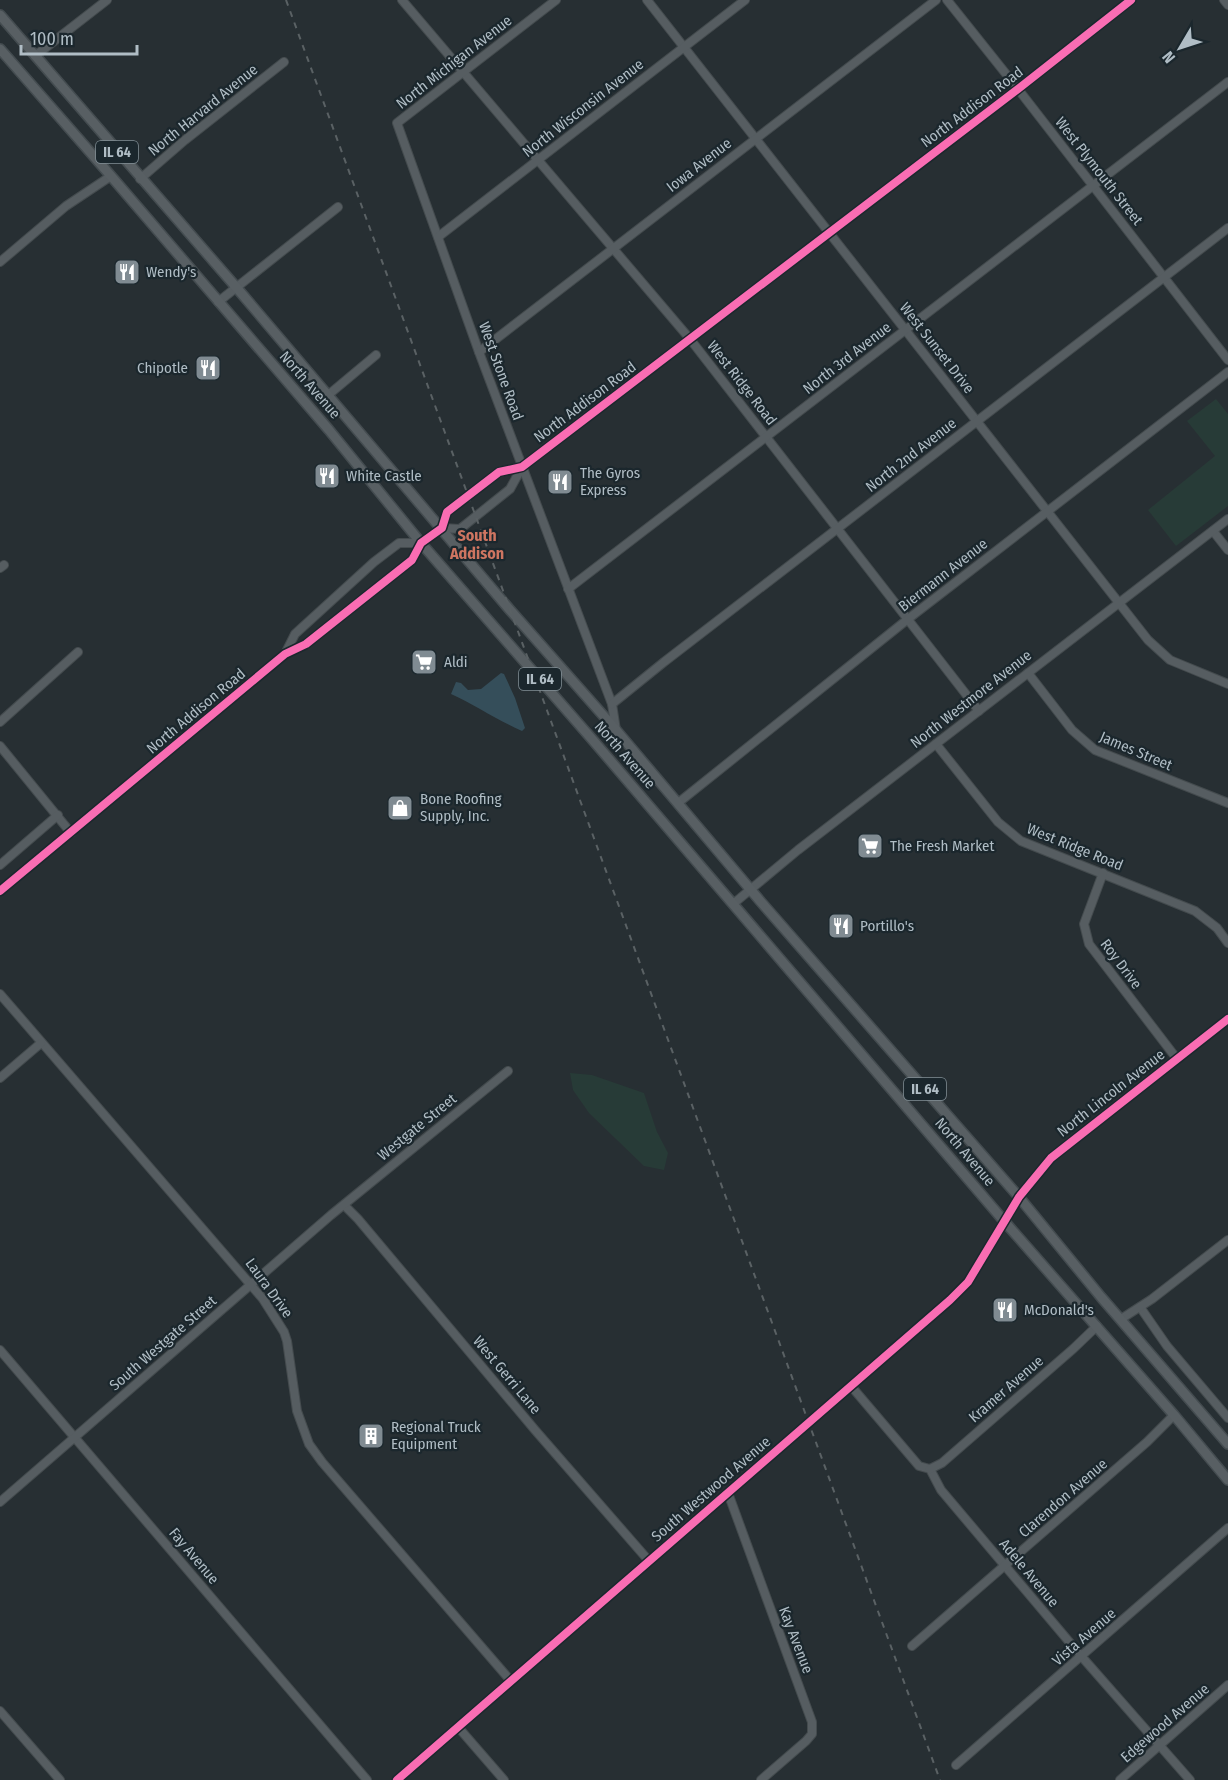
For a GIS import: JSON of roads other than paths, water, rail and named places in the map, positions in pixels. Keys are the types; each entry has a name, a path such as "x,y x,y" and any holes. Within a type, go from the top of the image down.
{"main road":[{"name":"North Avenue","path":"0,15 1019,1197 1228,1444"},
{"name":"North Avenue","path":"1,52 111,176 322,423 421,543 1228,1480"}],"street":[{"path":"35,56 107,0"},
{"name":"West Ridge Road","path":"402,0 690,339 979,711"},
{"name":"North Michigan Avenue","path":"397,123 556,0"},
{"name":"West Sunset Drive","path":"647,0 1148,640 1165,656 1179,664 1228,684"},
{"name":"North Wisconsin Avenue","path":"438,237 745,0"},
{"name":"Iowa Avenue","path":"479,352 936,0"},
{"name":"West Plymouth Street","path":"947,0 1228,360"},
{"name":"North Addison Road","path":"0,891 285,654 306,645 412,560 421,543 442,528 447,512 468,495 499,472 522,466 1018,89 1131,0"},
{"path":"1224,0 1228,6"},
{"name":"North Harvard Avenue","path":"140,179 284,62"},
{"name":"North 3rd Avenue","path":"568,590 1228,82"},
{"name":"West Stone Road","path":"397,123 479,352 612,704 616,730"},
{"path":"1,259 66,206 111,176"},
{"path":"218,302 338,207"},
{"name":"North 2nd Avenue","path":"612,704 1228,228"},
{"path":"327,396 376,355"},
{"name":"Biermann Avenue","path":"678,803 908,619 1228,372"},
{"name":"North Addison Road","path":"442,528 460,529 510,489 522,466"},
{"name":"North Westmore Avenue","path":"733,904 798,850 1228,519"},
{"path":"1213,531 1228,550"},
{"name":"North Addison Road","path":"285,654 295,634 374,562 399,543 421,543"},
{"path":"0,722 78,652"},
{"name":"James Street","path":"1028,673 1072,730 1095,750 1228,803"},
{"name":"West Ridge Road","path":"936,744 1008,833 1038,849 1196,911 1207,919 1228,943"},
{"path":"0,746 71,833"},
{"path":"0,865 58,815"},
{"name":"Roy Drive","path":"1102,873 1084,924 1089,944 1177,1059"},
{"name":"Laura Drive","path":"0,994 251,1284 284,1332 297,1411 309,1444 510,1680"},
{"name":"North Lincoln Avenue","path":"1019,1197 1059,1151 1228,1019"},
{"path":"0,1078 41,1043"},
{"name":"Westgate Street","path":"344,1205 508,1071"},
{"name":"South Westwood Avenue","path":"397,1780 950,1300 968,1282 1019,1197"},
{"name":"South Westgate Street","path":"0,1502 344,1205"},
{"name":"West Gerri Lane","path":"344,1205 649,1561"},
{"path":"1121,1319 1228,1240"},
{"path":"1140,1307 1167,1346 1228,1418"},
{"name":"Kramer Avenue","path":"930,1468 942,1463 1097,1326"},
{"name":"Fay Avenue","path":"0,1350 367,1780"},
{"name":"Adele Avenue","path":"851,1386 920,1466 930,1468 941,1490 1190,1780"},
{"name":"Clarendon Avenue","path":"912,1646 1147,1442 1174,1415"},
{"name":"Kay Avenue","path":"728,1493 812,1722 812,1734 806,1741 761,1780"},
{"name":"Vista Avenue","path":"956,1765 1228,1528"},
{"name":"Edgewood Avenue","path":"1120,1780 1228,1685"},
{"path":"0,1711 60,1780"},
{"path":"458,1727 504,1780"}],"water":[{"path":"501,673 504,674 515,698 525,728 522,731 451,694 456,682 461,683 468,690 481,689"}],"railway":[{"path":"286,0 940,1780"}],"place":[{"name":"Wendy's","path":"127,272"},
{"name":"Chipotle","path":"208,368"},
{"name":"White Castle","path":"327,476"},
{"name":"The Gyros Express","path":"560,482"},
{"name":"Aldi","path":"424,662"},
{"name":"Bone Roofing Supply, Inc.","path":"400,808"},
{"name":"The Fresh Market","path":"870,846"},
{"name":"Portillo's","path":"841,926"},
{"name":"McDonald's","path":"1005,1310"},
{"name":"Regional Truck Equipment","path":"371,1436"}],"district":[{"name":"South Addison","path":"477,544"}]}
